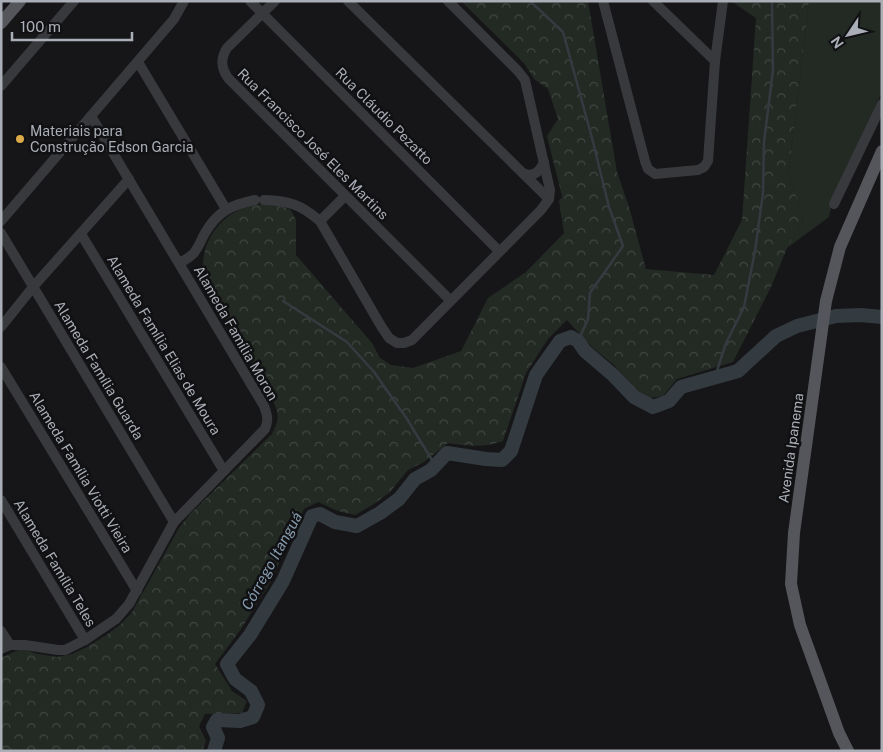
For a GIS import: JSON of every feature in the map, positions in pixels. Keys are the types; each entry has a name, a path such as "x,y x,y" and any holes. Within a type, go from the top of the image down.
{"main road":[{"path":"1,23 20,1"},
{"name":"Avenida Ipanema","path":"848,751 839,733 800,625 791,584 794,533 826,301 840,247 882,151"}],"street":[{"path":"1,86 74,1"},
{"path":"1,221 174,19 184,1"},
{"name":"Rua Cláudio Pezatto","path":"250,1 499,251"},
{"name":"Rua Francisco José Eles Martins","path":"275,1 224,53 223,72 450,300"},
{"path":"348,1 549,199"},
{"path":"180,263 193,254 209,226 226,209 240,203 260,200 283,201 299,206 320,221 389,338 397,343 412,340 541,210 549,199 550,190 525,80 448,1"},
{"path":"603,1 648,170 655,174 698,170 704,167 708,161 715,61 723,1"},
{"path":"653,1 715,61"},
{"path":"138,62 226,209"},
{"path":"834,204 882,104"},
{"name":"Alameda Família Moron","path":"6,647 26,645 65,650 85,640 116,619 125,611 137,591 174,522 265,429 267,423 268,416 264,406 91,116"},
{"path":"522,173 527,175 534,174 540,170 544,162"},
{"path":"1,327 33,287 128,179"},
{"path":"320,221 345,196"},
{"name":"Alameda Família Guarda","path":"1,233 174,522"},
{"name":"Alameda Família Elias de Moura","path":"81,234 224,471"},
{"name":"Alameda Família Viotti Vieira","path":"1,367 137,591"},
{"name":"Alameda Família Teles","path":"1,500 85,640"},
{"path":"1,631 6,647"}],"green space":[{"path":"461,1 588,1 617,172 646,269 714,275 742,220 756,18 731,1 809,1 788,177 803,211 802,223 787,248 771,287 733,362 677,379 663,396 650,398 637,392 614,365 592,347 567,320 548,339 526,373 503,441 476,446 448,443 424,462 408,470 390,492 355,515 338,511 318,502 304,509 271,581 241,629 215,664 232,691 247,701 242,713 205,714 199,726 206,741 203,749 200,751 1,751 1,658 18,650 57,657 72,654 105,636 121,624 132,612 179,528 190,514 272,434 278,418 273,401 214,299 204,276 203,262 208,241 226,218 243,208 256,205 270,204 291,210 296,220 296,255 372,343 380,358 391,365 413,368 461,351 488,298 526,272 564,233 559,201 562,197 547,136 558,119 548,89 534,79 524,63"},
{"path":"809,1 882,1 882,92 834,194 829,217 787,248 802,223 803,211 788,177"}],"waterway":[{"path":"530,1 563,32 609,207 623,246 590,293 588,319 578,341"},
{"path":"715,377 726,343 744,307 755,251 763,193 764,142 773,70 772,1"},
{"path":"283,301 347,342 374,372 407,419 435,465"},
{"name":"Córrego Itanguá","path":"214,751 218,738 213,727 217,720 240,721 253,717 258,705 251,691 235,679 227,664 250,635 283,581 312,516 320,514 335,522 357,526 380,513 399,499 415,479 431,470 447,453 502,460 511,451 536,375 560,341 571,337 578,341 585,351 613,375 634,397 653,407 669,401 681,387 738,371 776,336 797,326 836,316 861,315 882,317"}],"place":[{"name":"Materiais para Construção Edson Garcia","path":"20,139"}]}
